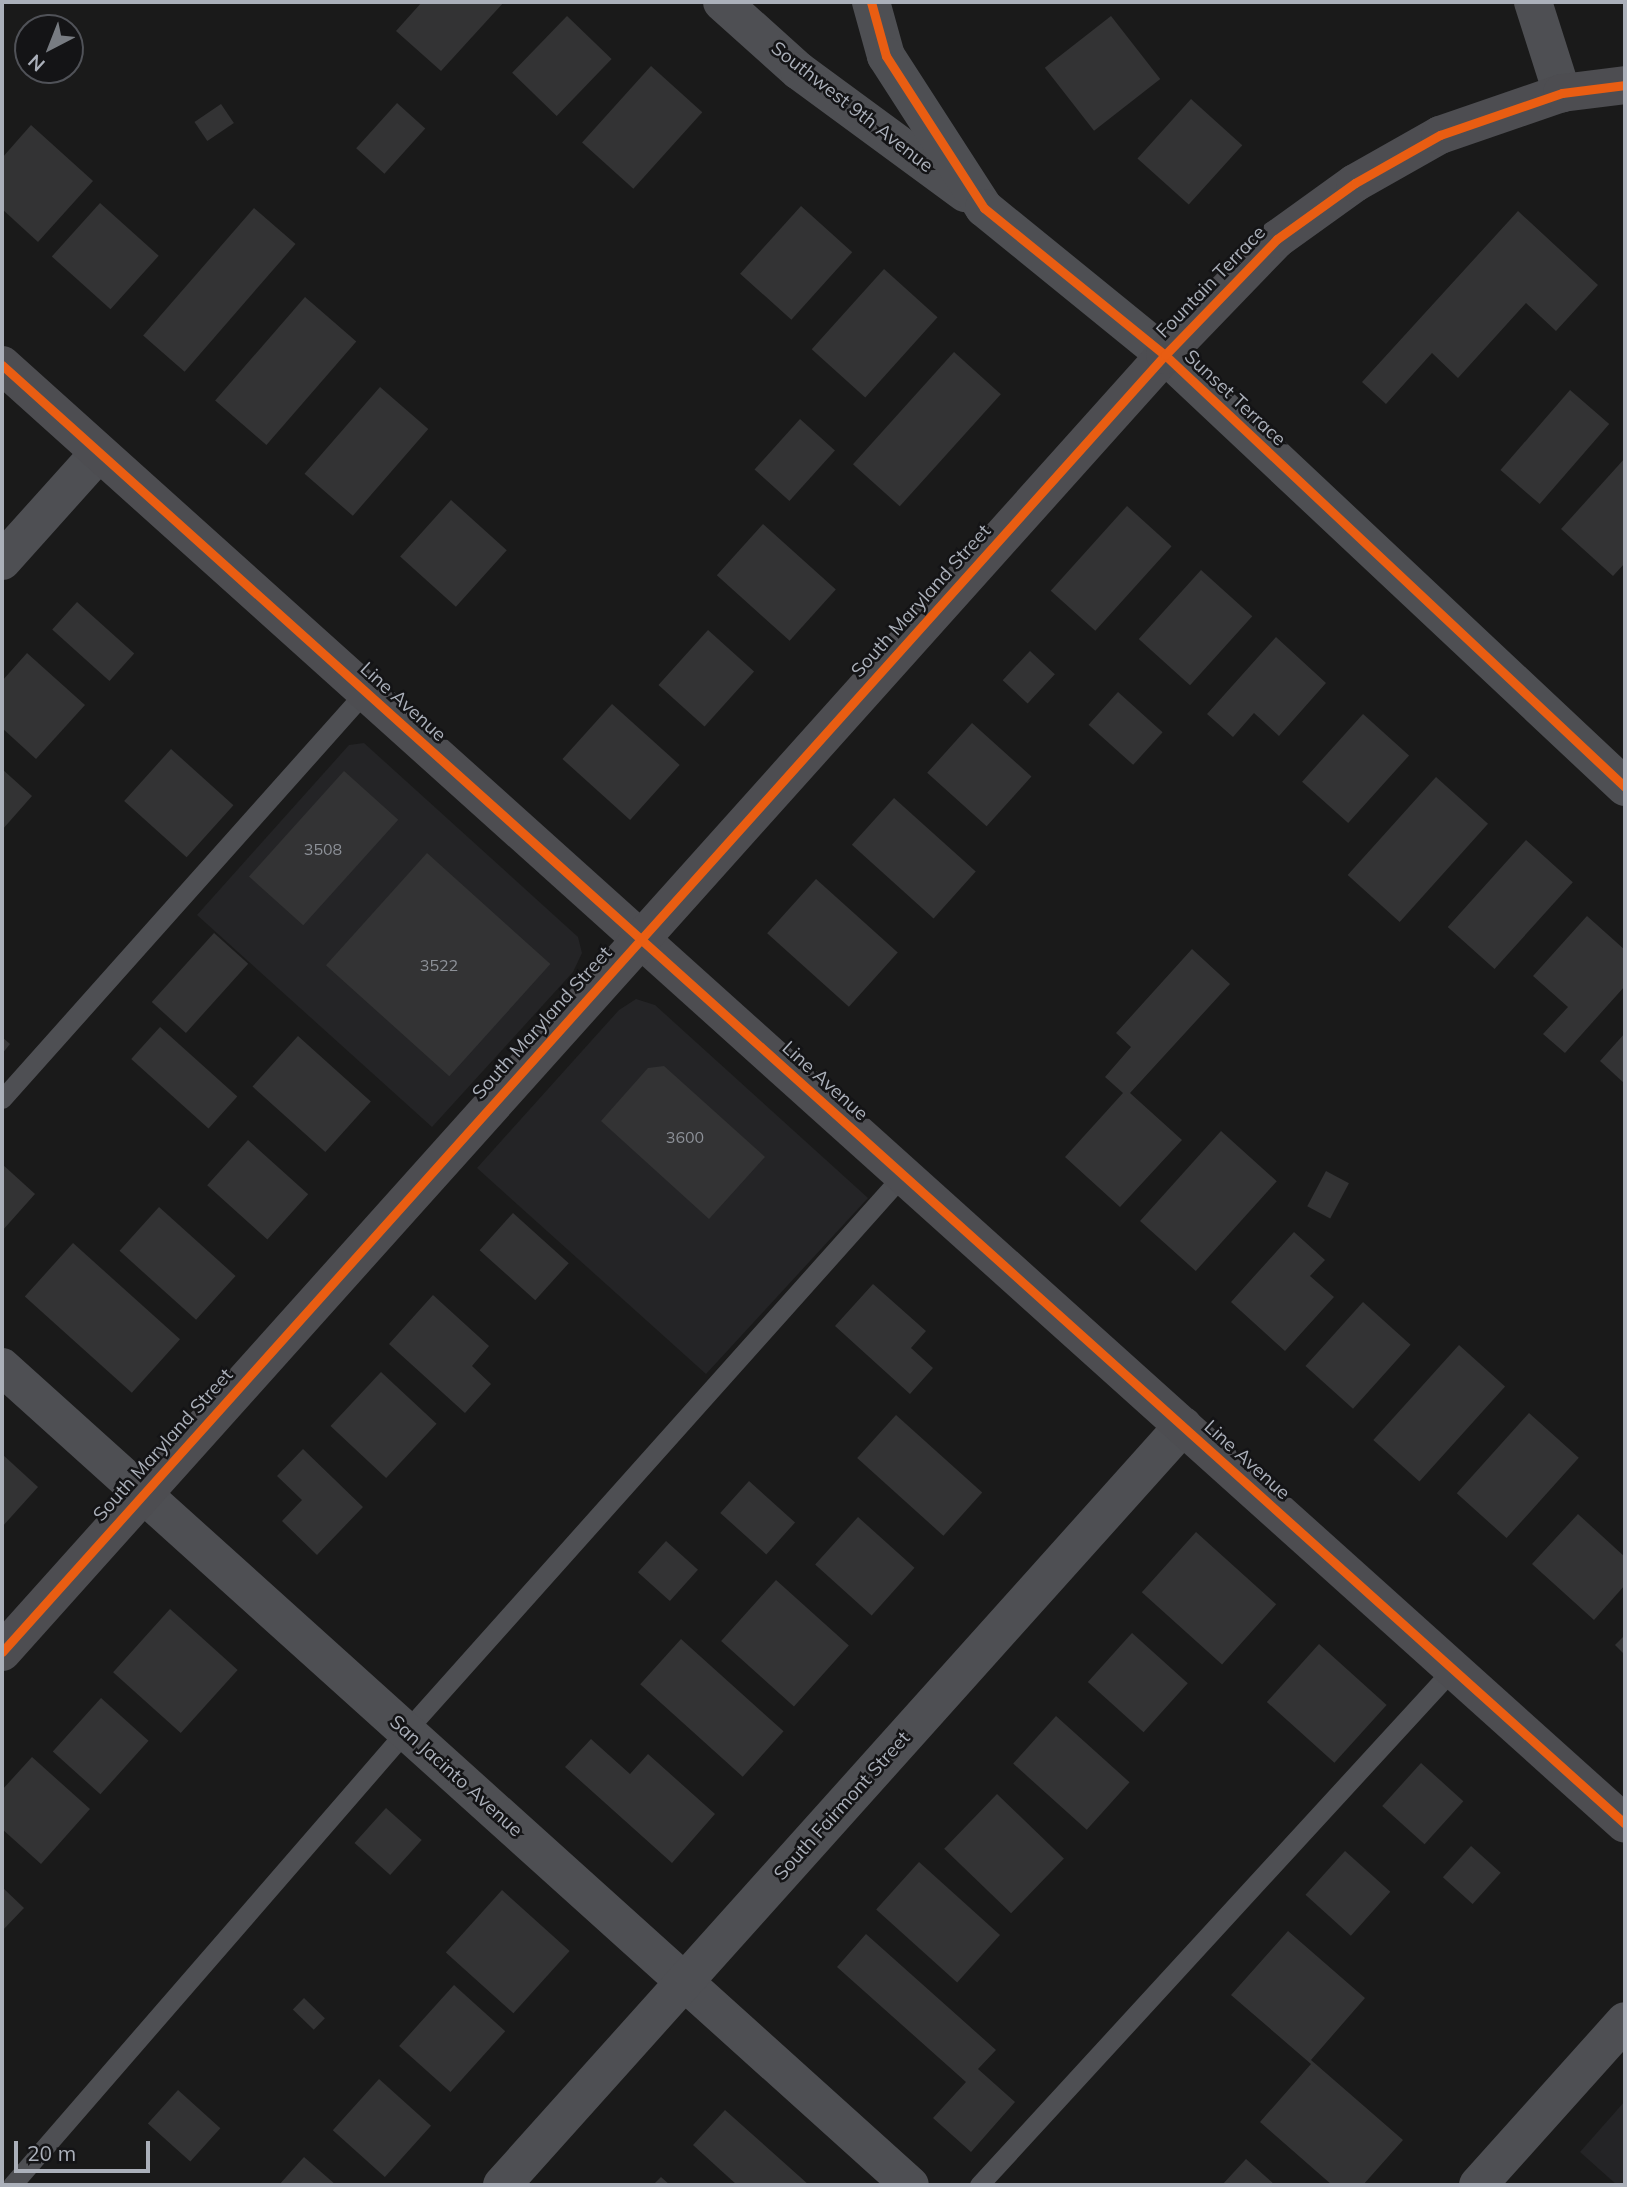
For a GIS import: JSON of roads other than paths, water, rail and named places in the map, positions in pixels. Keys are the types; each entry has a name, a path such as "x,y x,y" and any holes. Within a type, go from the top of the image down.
{"street":[{"name":"Southwest 9th Avenue","path":"722,2 800,71 984,208"},
{"name":"Sunset Terrace","path":"871,2 886,56 984,208 1165,355 1620,773"},
{"path":"1533,2 1562,93"},
{"name":"Fountain Terrace","path":"1165,355 1277,239 1355,183 1440,135 1562,93 1625,85"},
{"name":"South Maryland Street","path":"2,1652 1165,355"},
{"name":"Line Avenue","path":"2,365 1625,1824"},
{"path":"2,561 99,453"},
{"name":"San Jacinto Avenue","path":"2,1367 910,2185"},
{"name":"South Fairmont Street","path":"502,2185 1183,1426"},
{"path":"1478,2185 1625,2021"}],"lane":[{"path":"2,1099 365,692"},
{"path":"12,2185 406,1731 903,1175"},
{"path":"979,2185 1453,1669"}]}
